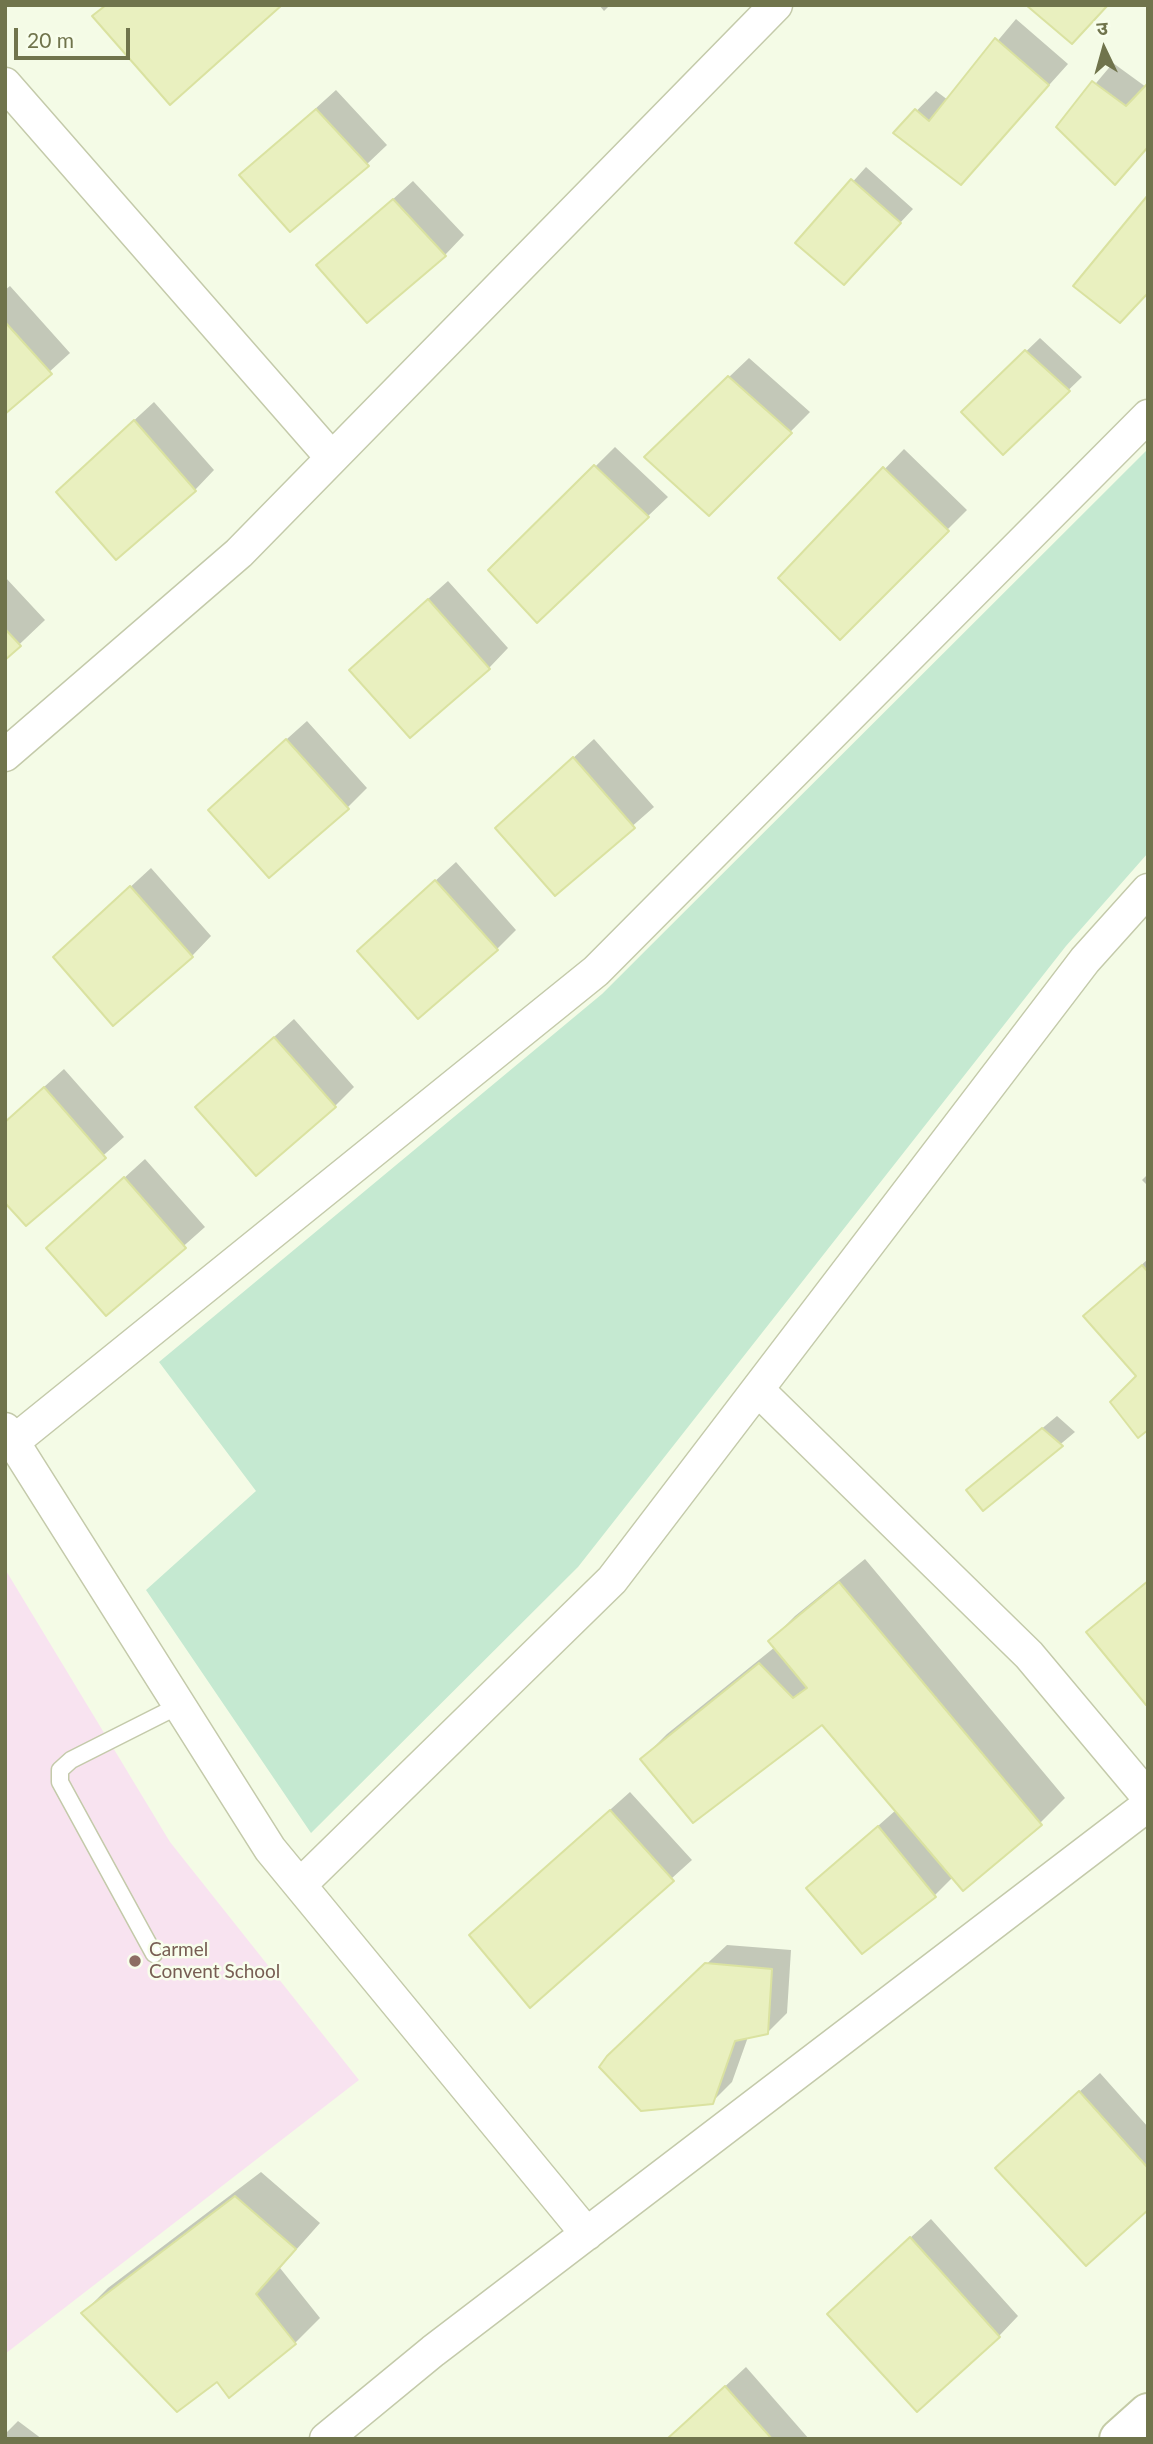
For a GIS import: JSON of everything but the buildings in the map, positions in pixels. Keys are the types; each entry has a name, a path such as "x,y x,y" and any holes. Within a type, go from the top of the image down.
{"main road":[{"path":"1119,2439 1148,2413"}],"street":[{"path":"5,755 239,553 776,5"},
{"path":"5,84 332,458"},
{"path":"587,2234 270,1849 9,1435 596,971 1148,416"},
{"path":"300,1885 612,1580 1085,960 1148,890"},
{"path":"758,1390 1029,1655 1148,1797"},
{"path":"326,2439 433,2351 1148,1805"}],"lane":[{"path":"154,1954 60,1782 60,1770 71,1760 180,1705"}],"shaded area":[{"name":"Carmel Convent School","path":"5,1569 170,1842 359,2080 5,2354"}],"green space":[{"path":"1148,449 1148,853 1066,946 578,1567 311,1833 146,1590 256,1491 159,1362 602,994"}],"place":[{"name":"Carmel Convent School","path":"135,1961"}]}
